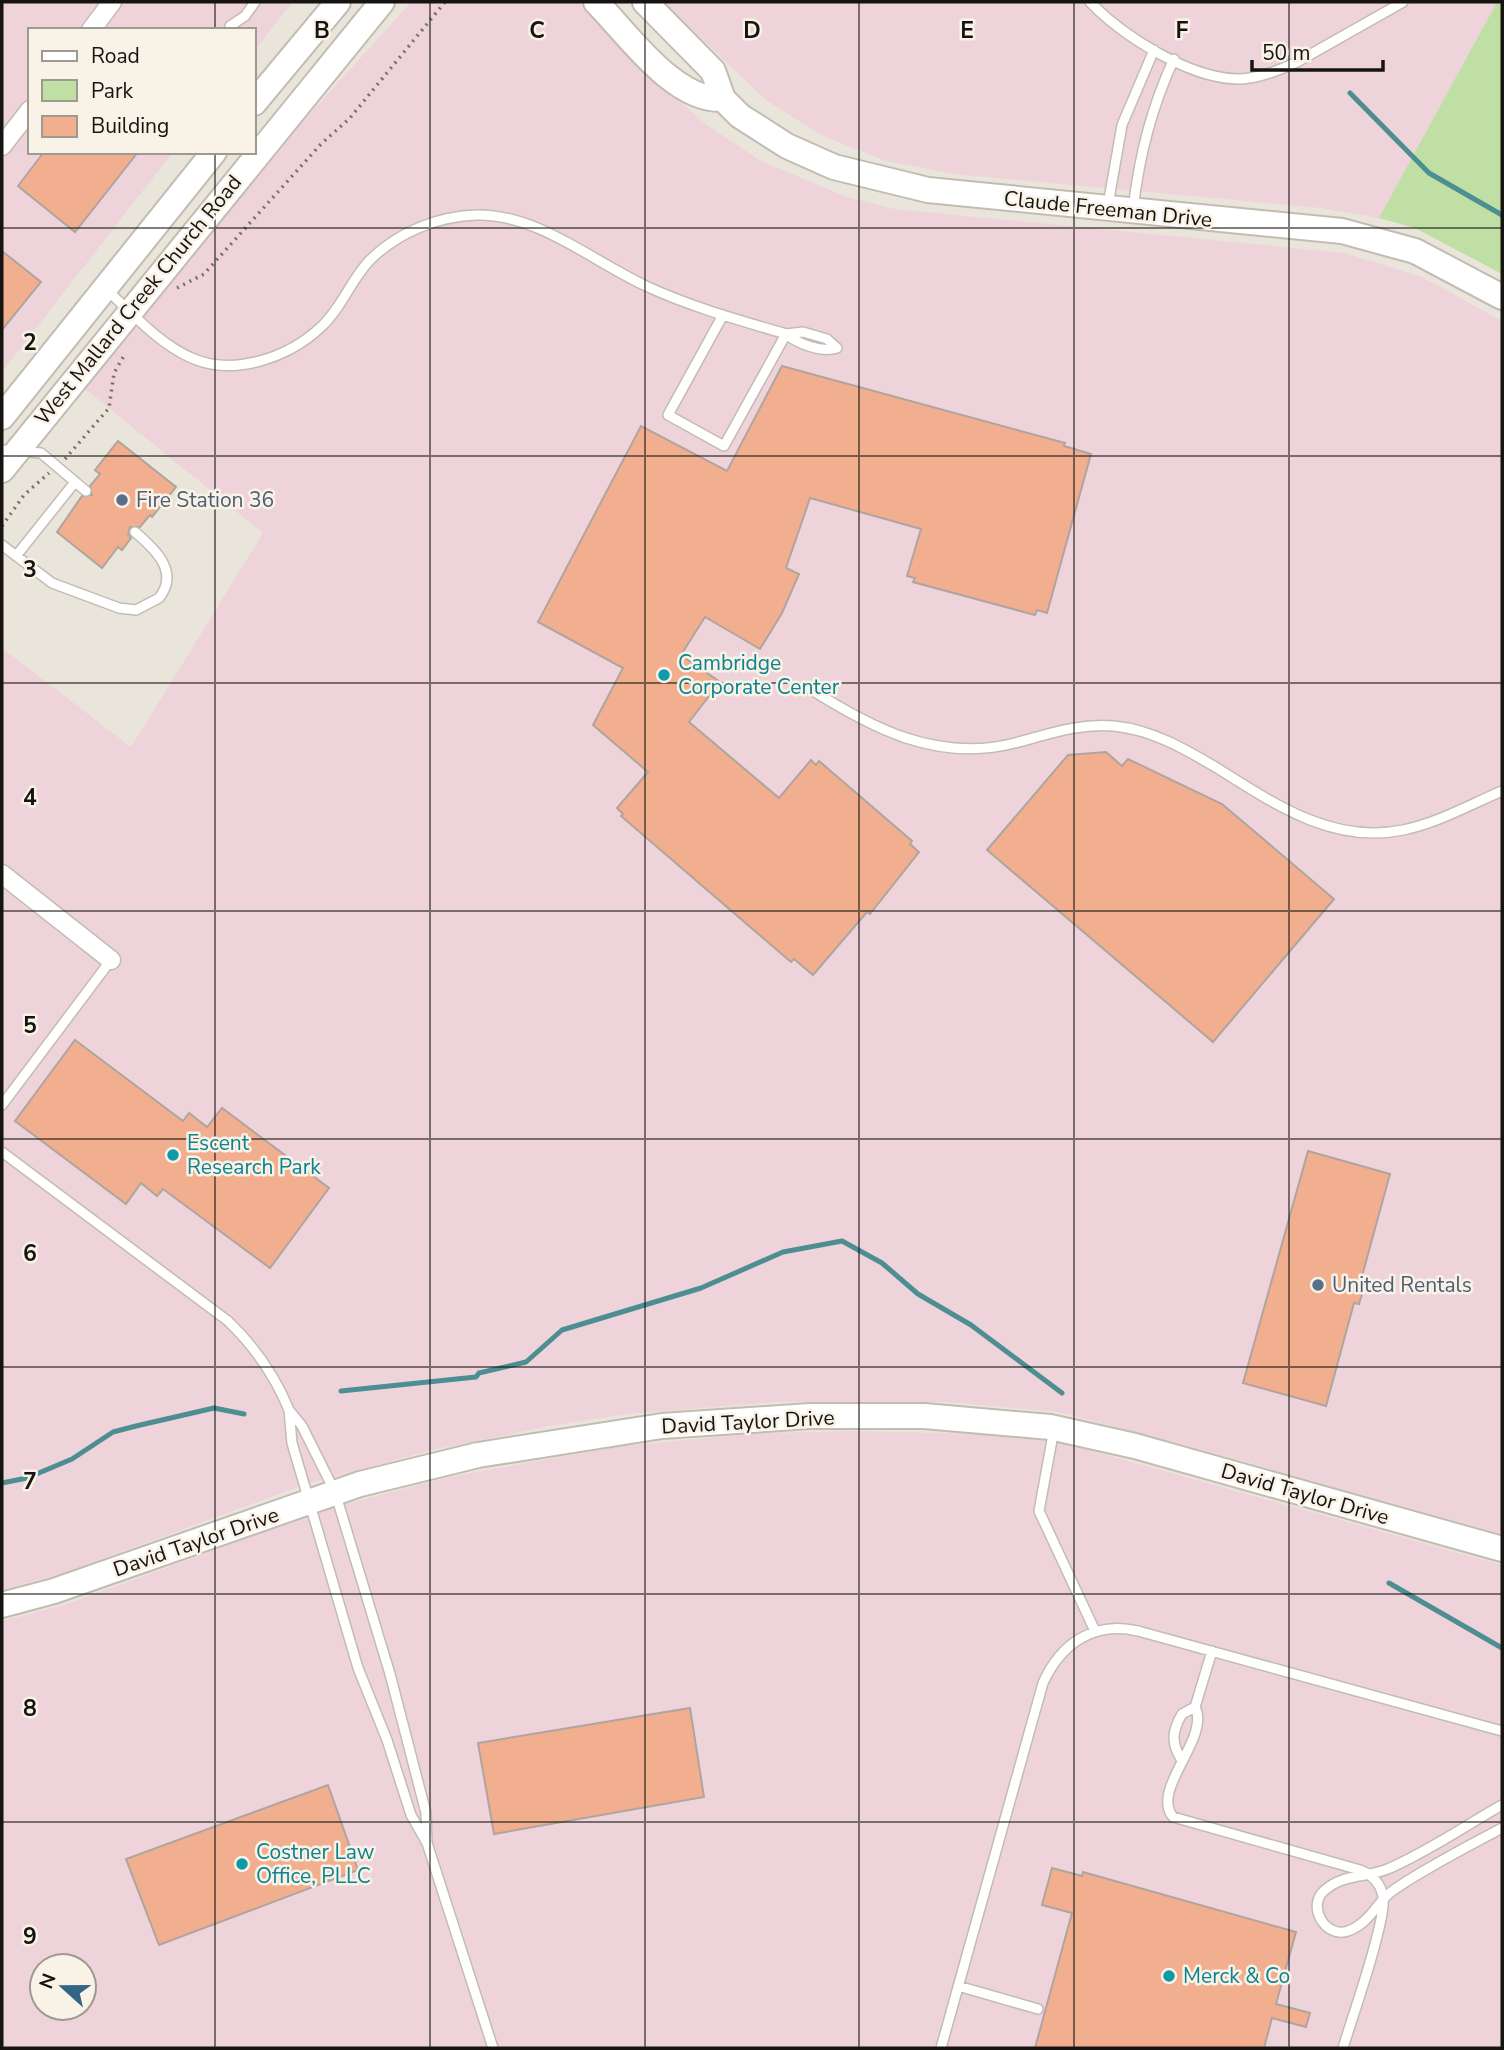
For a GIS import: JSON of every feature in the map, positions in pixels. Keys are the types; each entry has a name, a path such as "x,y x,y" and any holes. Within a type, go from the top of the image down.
{"street":[{"path":"95,28 112,2"},
{"path":"256,101 338,2"},
{"name":"West Mallard Creek Church Road","path":"2,470 10,450 130,311 382,2"},
{"name":"Claude Freeman Drive","path":"596,2 680,86 705,97 723,99"},
{"name":"Claude Freeman Drive","path":"645,2 713,71 723,99 740,116 787,146 858,175 928,190 1360,235 1433,259 1502,297"},
{"path":"2,146 28,113"},
{"name":"West Mallard Creek Church Road","path":"2,417 212,154"},
{"path":"2,874 111,960"},
{"name":"David Taylor Drive","path":"2,1605 54,1591 335,1492 478,1455 685,1423 872,1415 986,1419 1054,1427 1135,1446 1502,1549"}],"lane":[{"path":"230,26 245,16 255,2"},
{"path":"1090,2 1118,27 1154,50 1216,76 1244,79 1297,62 1403,2"},
{"path":"1108,209 1122,125 1154,50"},
{"path":"1132,212 1140,152 1158,94 1174,59"},
{"path":"106,289 166,342 194,359 226,365 267,360 321,328 364,267 398,239 443,219 478,215 506,218 533,226 646,286 723,315 786,334 800,342 825,349 837,348 827,339 803,332 786,334"},
{"path":"723,315 668,415 724,446 786,334"},
{"path":"10,450 41,453 86,491"},
{"path":"16,556 75,482"},
{"path":"2,545 52,583 119,608 136,610 159,598 166,579 160,554 135,532"},
{"path":"807,687 865,723 924,744 990,748 1059,730 1094,726 1143,732 1182,747 1294,814 1334,828 1403,830 1502,791"},
{"path":"2,1105 111,960"},
{"path":"2,1152 228,1321 252,1346 273,1378 289,1410 302,1426 335,1492 390,1674 426,1813 427,1843"},
{"path":"289,1410 292,1443 358,1668 387,1740 411,1815 427,1843 493,2048"},
{"path":"1054,1427 1039,1511 1047,1534 1095,1631"},
{"path":"941,2048 1043,1683 1062,1653 1081,1637 1109,1627 1127,1628 1502,1731"},
{"path":"1212,1651 1195,1706 1198,1723 1192,1745 1181,1759 1168,1805 1170,1813 1177,1819 1368,1874 1379,1886 1384,1900 1343,2048"},
{"path":"1181,1759 1173,1744 1174,1736 1182,1714 1195,1706"},
{"path":"1502,1805 1391,1868 1350,1877 1326,1888 1318,1903 1320,1918 1331,1929 1348,1931 1372,1915 1398,1886 1502,1828"},
{"path":"958,1986 1038,2009"}],"path":[{"path":"170,293 204,274 321,144 350,118 445,2"},
{"path":"72,453 109,408 115,369 131,346"},
{"path":"2,526 24,495 41,480"}],"shaded area":[{"path":"2,2 293,2 256,48 256,28 28,28 28,154 171,154 2,372"},
{"path":"411,2 578,2 656,80 707,125 763,162 847,197 895,209 1345,253 1422,277 1502,321 1502,1534 1058,1412 945,1402 777,1402 628,1414 550,1426 432,1450 307,1484 66,1572 2,1590 2,648 131,747 263,533 84,388 286,140"},
{"path":"663,2 1497,2 1379,218 1320,208 954,174 886,161 823,136 767,101"},
{"path":"853,1431 998,1434 1053,1440 1502,1565 1502,2048 2,2048 2,1621 64,1605 331,1508 448,1477 623,1446 760,1433"}],"green space":[{"path":"1497,2 1502,2 1502,274 1415,228 1379,218"}],"building":[{"path":"42,154 136,154 75,232 18,186"},
{"path":"2,251 41,282 2,330"},
{"name":"Cambridge Corporate Center","path":"782,366 1065,443 1064,446 1091,454 1047,613 1037,610 1035,615 913,582 915,578 907,576 921,529 810,498 786,568 799,574 782,613 760,649 705,617 681,655 720,682 689,722 779,798 811,760 816,765 819,761 912,841 910,844 919,852 870,914 867,912 813,975 794,959 791,962 621,816 623,814 617,808 648,772 593,725 623,668 538,622 641,426 727,471"},
{"name":"Fire Station 36","path":"118,441 176,487 152,517 150,515 140,527 130,527 128,534 131,538 122,550 118,547 102,568 57,532 82,496 92,495 90,486 100,474 95,470"},
{"path":"1106,752 1122,766 1128,759 1222,804 1334,899 1213,1042 987,850 1068,755"},
{"name":"Escent Research Park","path":"75,1040 183,1121 189,1113 207,1127 222,1108 329,1188 270,1268 163,1189 157,1196 141,1183 126,1204 15,1121"},
{"name":"United Rentals","path":"1308,1151 1390,1174 1362,1276 1367,1277 1359,1304 1354,1303 1326,1406 1243,1383"},
{"path":"690,1708 704,1797 494,1834 478,1743"},
{"name":"Costner Law Office, PLLC","path":"328,1785 358,1870 159,1945 126,1859"},
{"name":"Merck & Co","path":"1052,1868 1082,1876 1083,1872 1296,1932 1276,2004 1310,2013 1306,2027 1272,2018 1264,2048 1035,2048 1072,1913 1042,1905"}],"waterway":[{"path":"1350,93 1429,173 1502,215"},
{"path":"341,1391 476,1377 479,1373 526,1362 562,1330 701,1288 783,1252 842,1241 882,1263 918,1294 971,1325 1062,1393"},
{"path":"2,1483 27,1478 72,1459 113,1432 214,1408 244,1414"},
{"path":"1389,1583 1502,1648"}],"place":[{"name":"Fire Station 36","path":"122,500"},
{"name":"Cambridge Corporate Center","path":"664,675"},
{"name":"Escent Research Park","path":"173,1155"},
{"name":"United Rentals","path":"1318,1285"},
{"name":"Costner Law Office, PLLC","path":"242,1864"},
{"name":"Merck & Co","path":"1169,1976"}]}
